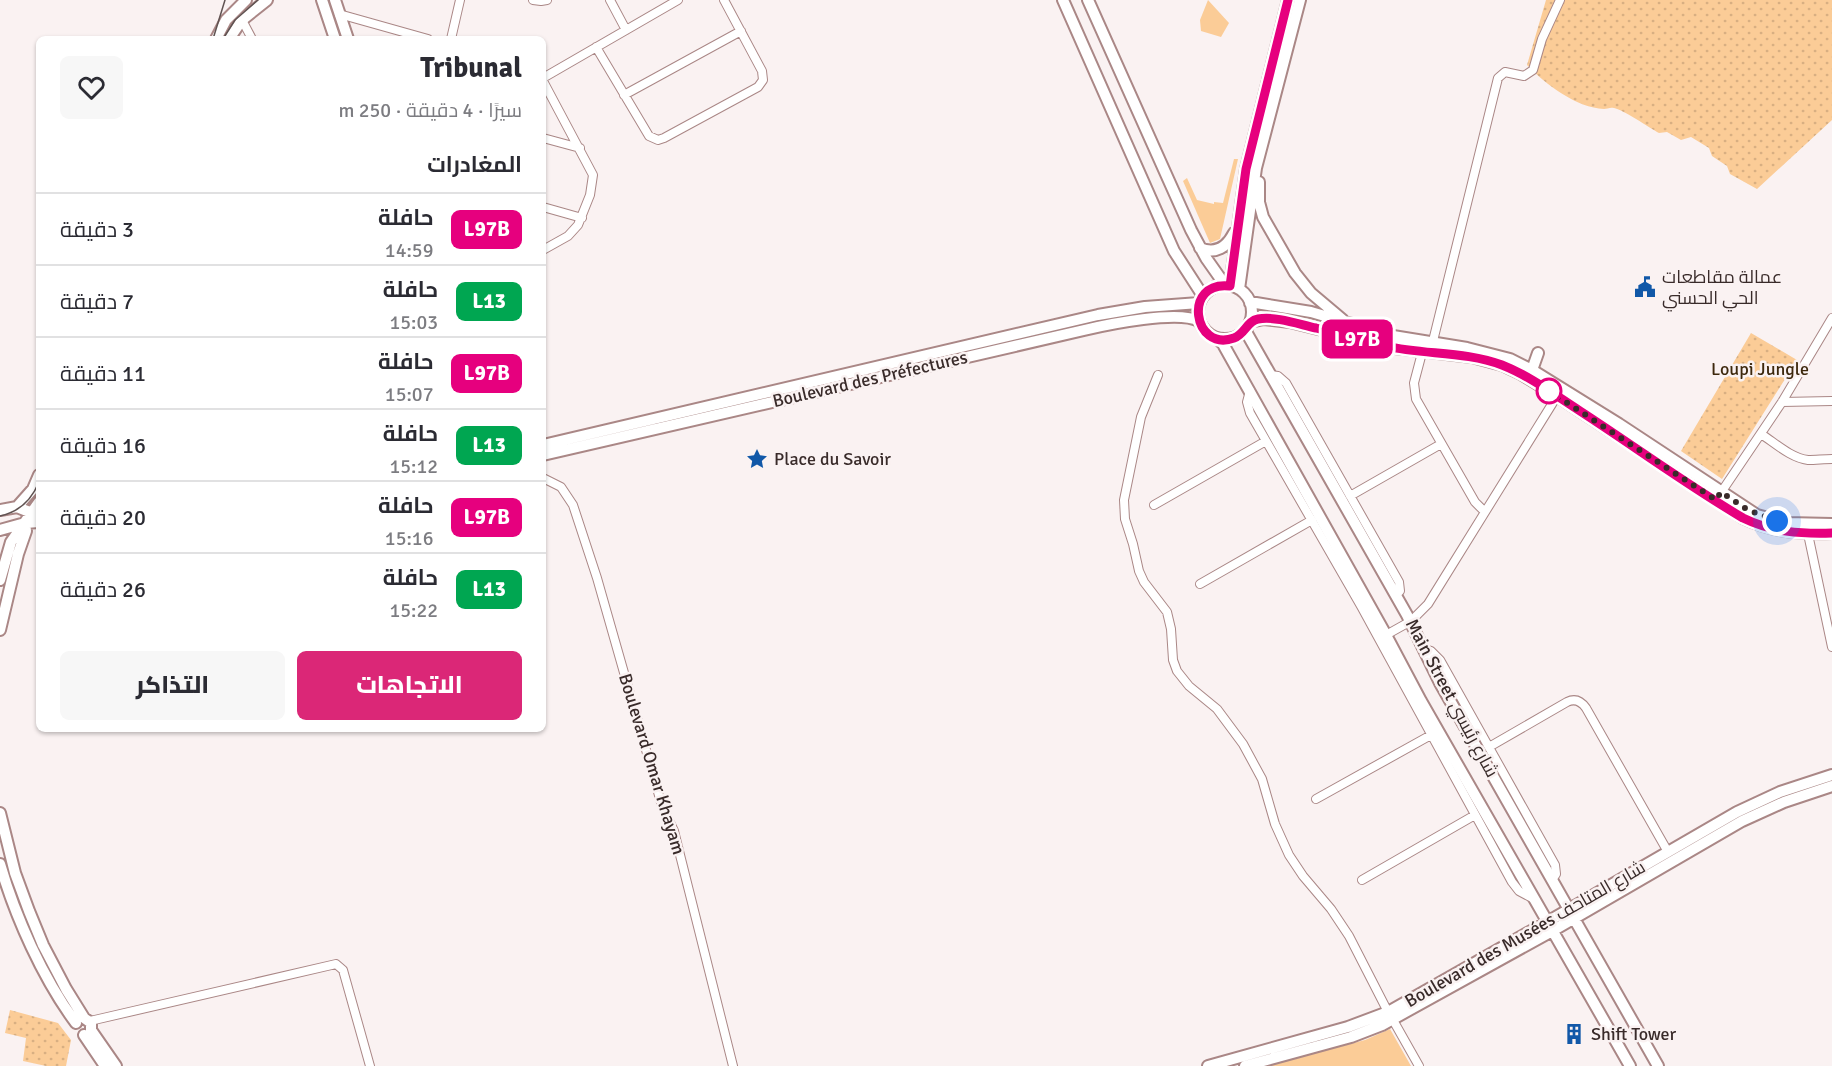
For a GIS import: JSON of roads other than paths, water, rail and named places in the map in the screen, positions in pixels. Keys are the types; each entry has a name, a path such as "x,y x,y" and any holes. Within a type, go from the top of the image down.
{"street":[{"path":"218,36 226,20 246,0"},
{"path":"231,36 242,20 267,0"},
{"path":"322,0 334,36"},
{"path":"335,0 347,36"},
{"path":"452,36 460,0"},
{"path":"533,0 547,0"},
{"path":"609,0 626,30"},
{"path":"546,77 678,0"},
{"path":"596,47 650,136 658,140 667,137 762,83 764,74 724,0"},
{"path":"1063,0 1174,251 1201,299"},
{"path":"1088,0 1200,248 1231,287 1246,295 1250,303 1252,313 1247,326"},
{"path":"1231,287 1242,188 1288,0"},
{"path":"1231,287 1256,168 1300,0"},
{"path":"1485,512 1475,502 1418,404 1414,394 1416,378 1428,347 1498,78 1505,72 1524,76 1533,70 1547,25 1560,0"},
{"path":"339,14 417,36"},
{"path":"242,20 250,36"},
{"path":"624,95 741,31"},
{"path":"546,85 593,175 590,195 582,218 574,231 546,248"},
{"path":"546,139 580,148"},
{"path":"1256,168 1261,210 1269,230 1305,287 1345,322"},
{"path":"546,208 582,218"},
{"path":"1200,248 1213,251 1224,247 1238,227"},
{"path":"1231,287 1216,287 1201,299 1198,312 1199,321 1206,332 1218,339 1233,338 1247,326 1264,319 1290,322 1395,348 1428,347 1496,354 1532,370 1619,424 1718,496 1743,518 1784,532 1832,533"},
{"name":"Boulevard des Préfectures","path":"546,454 1098,315 1201,299"},
{"path":"1250,303 1300,310 1428,347 1492,362 1521,374 1718,496 1777,521 1797,524 1832,524"},
{"name":"Boulevard des Préfectures","path":"546,444 1116,323 1180,318 1193,318 1199,321"},
{"path":"1718,496 1782,402 1832,318"},
{"name":"Main Street شارع رئيسي","path":"1247,326 1270,375 1411,621 1440,683 1658,1066"},
{"name":"Main Street شارع رئيسي","path":"1218,339 1250,391 1386,635 1420,701 1630,1066"},
{"path":"1532,370 1538,352"},
{"path":"1158,375 1141,417 1124,500 1125,519 1139,571 1144,582 1167,612 1171,629 1173,660 1177,672 1189,686 1210,702 1224,717 1251,756 1262,779 1275,824 1289,855 1350,936 1390,1016 1419,1066"},
{"path":"1270,375 1278,376 1286,383 1399,582 1400,588 1396,595"},
{"path":"1250,391 1247,406 1361,606 1515,887 1524,895 1534,899"},
{"path":"1386,635 1411,621 1428,604 1557,396"},
{"path":"1782,402 1832,401"},
{"path":"1761,434 1800,458 1832,459"},
{"path":"1154,505 1266,441"},
{"path":"1350,496 1441,444"},
{"name":"Boulevard Omar Khayam","path":"546,480 561,487 567,495 591,557 662,806 674,831 733,1066"},
{"path":"17,507 31,493 36,482"},
{"path":"0,510 17,507 35,512 11,542 0,580"},
{"path":"1200,584 1312,520"},
{"path":"0,530 36,522"},
{"path":"0,630 15,564 26,531 25,523"},
{"path":"0,530 11,542"},
{"path":"1808,534 1832,647"},
{"path":"1422,648 1431,651 1440,660 1556,865 1556,874 1552,880"},
{"path":"1489,747 1567,702 1579,701 1586,708 1668,852"},
{"path":"1316,799 1431,735"},
{"name":"Boulevard des Musées شارع المتاحف","path":"1572,914 1668,852 1751,805 1832,775"},
{"name":"Boulevard des Musées شارع المتاحف","path":"1245,1066 1362,1034 1390,1016 1742,821 1784,802 1832,786"},
{"path":"0,813 12,864 29,911 56,971 105,1066"},
{"path":"1362,880 1475,815"},
{"path":"0,864 33,949 50,982 116,1066"},
{"path":"85,1025 336,964 343,970 370,1066"},
{"name":"Boulevard des Musées شارع المتاحف","path":"1208,1066 1390,1016"}],"tram line":[{"path":"214,36 225,0"},
{"path":"225,36 235,20 258,0"},
{"path":"0,516 24,504 36,488"}],"place":[{"name":"عمالة مقاطعات الحي الحسني","path":"1645,287"},
{"name":"Place du Savoir","path":"757,459"},
{"name":"Shift Tower","path":"1574,1034"}],"park label":[{"name":"Loupi Jungle","path":"1760,369"}]}
